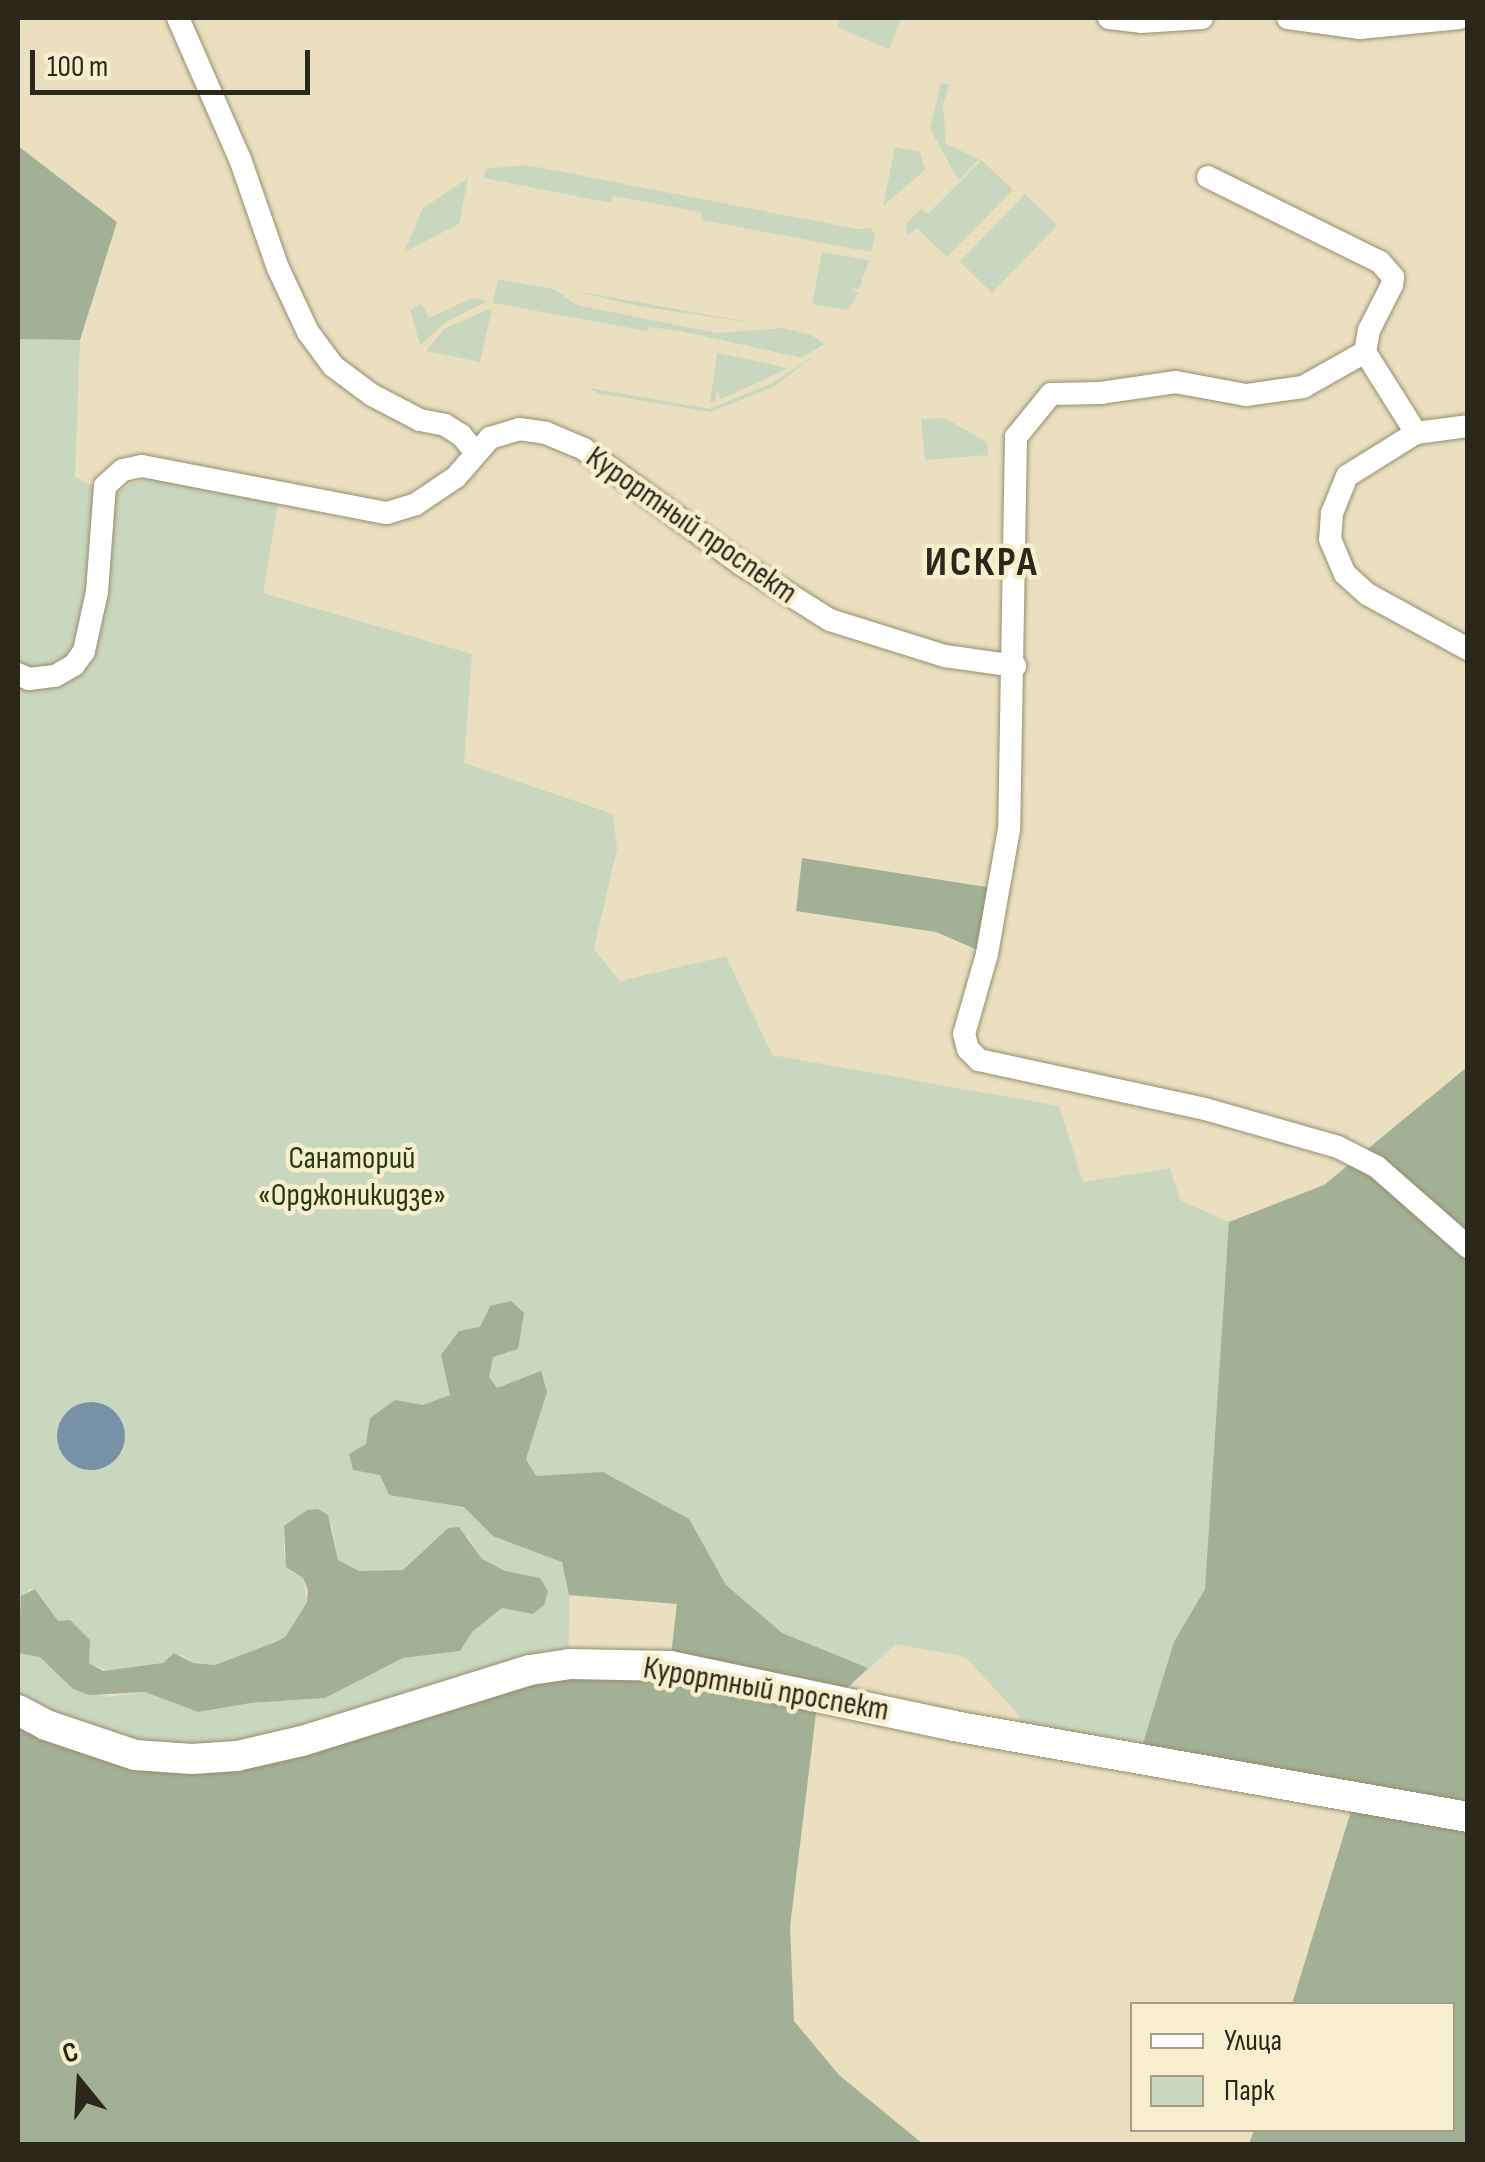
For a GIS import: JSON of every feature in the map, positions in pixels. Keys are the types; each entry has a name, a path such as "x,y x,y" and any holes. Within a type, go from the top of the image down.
{"main road":[{"name":"Курортный проспект","path":"18,1710 46,1725 135,1755 238,1756 302,1741 530,1670 570,1664 670,1666 954,1726 1468,1817"}],"street":[{"path":"178,18 240,159 278,268 308,332 333,366 372,395 420,420 445,425 461,435 476,453"},
{"path":"1109,18 1141,22 1202,18"},
{"path":"1288,18 1360,28 1460,18"},
{"path":"1208,177 1388,270 1392,285 1369,330 1364,352 1416,433"},
{"path":"1364,352 1303,387 1263,395 1176,382 1101,394 1051,394 1016,438 1015,666 1009,828 988,954 964,1034 968,1049 979,1060 1189,1105 1338,1147 1377,1167 1468,1248"},
{"path":"1468,426 1416,433 1358,464 1347,476 1332,514 1330,539 1345,574 1367,594 1468,649"},
{"name":"Курортный проспект","path":"18,674 29,679 55,676 74,665 84,650 97,592 105,486 123,470 142,466 388,512 416,504 456,476 502,431 546,433 615,470 741,564 830,620 945,656 1015,666"}],"green space":[{"path":"841,18 902,18 889,49 837,27"},
{"path":"941,83 949,85 943,105 946,144 979,159 959,181 930,129"},
{"path":"18,146 117,222 80,340 18,339"},
{"path":"895,147 920,152 925,170 883,206"},
{"path":"981,160 1013,190 947,257 917,228 908,235 906,224 921,209 928,214"},
{"path":"526,165 857,229 870,228 875,235 871,252 701,220 701,212 613,196 611,203 484,178 485,169"},
{"path":"468,178 459,224 404,252 423,208"},
{"path":"1025,194 1057,225 992,293 960,262"},
{"path":"822,252 869,260 859,289 852,288 858,293 849,310 812,304"},
{"path":"498,279 554,289 577,305 717,333 783,328 811,335 824,344 802,358 680,331 649,327 647,331 493,303"},
{"path":"565,289 759,324 638,306"},
{"path":"472,298 487,301 446,322 420,345 410,310 422,304 429,318"},
{"path":"492,308 480,362 426,351 444,329"},
{"name":"Санаторий «Орджоникидзе»","path":"18,339 80,340 75,477 114,496 130,484 173,473 279,496 263,593 472,654 464,763 613,814 617,849 594,949 620,981 726,956 772,1055 1059,1106 1083,1182 1170,1168 1180,1200 1229,1222 1273,1220 1467,1815 1017,1729 1020,1716 965,1657 896,1644 843,1692 670,1664 677,1604 570,1595 568,1659 297,1736 140,1750 18,1709 18,1653 40,1657 107,1697 145,1692 198,1712 251,1703 325,1698 403,1658 460,1651 472,1632 502,1608 533,1614 540,1579 505,1571 481,1559 469,1537 448,1528 403,1570 359,1571 338,1560 332,1525 307,1510 284,1526 284,1554 292,1572 303,1578 307,1602 286,1636 278,1641 215,1665 193,1663 181,1654 163,1663 111,1672 89,1663 87,1647 58,1621 36,1589 29,1589 18,1627"},
{"path":"717,353 789,368 721,399 717,391 715,402 710,402"},
{"path":"814,356 773,387 710,412 597,393 590,388 710,409 772,383"},
{"path":"945,418 987,442 988,455 925,460 921,419"},
{"path":"802,858 999,889 987,954 936,932 796,911"},
{"path":"1467,1067 1467,2144 1249,2144 1253,2132 1455,2132 1455,2002 1293,2002 1355,1798 1140,1753 1174,1642 1205,1589 1229,1222 1324,1185"},
{"path":"511,1301 524,1313 518,1349 493,1357 489,1377 497,1388 541,1371 547,1392 526,1459 536,1476 603,1472 689,1519 726,1585 782,1633 868,1668 843,1692 818,1697 790,1927 794,2021 839,2075 923,2144 18,2144 18,1709 140,1750 297,1736 468,1682 670,1664 677,1604 569,1595 562,1562 493,1536 464,1507 389,1495 380,1475 353,1470 349,1454 366,1444 370,1418 395,1400 423,1405 450,1395 441,1355 459,1331 480,1327 490,1306"},
{"path":"318,1509 328,1515 338,1560 359,1571 403,1570 448,1528 459,1527 482,1559 505,1571 540,1578 548,1591 544,1605 533,1614 502,1608 472,1632 460,1651 403,1658 325,1698 251,1703 198,1712 145,1692 89,1695 73,1689 40,1657 18,1653 21,1596 35,1589 58,1621 70,1620 90,1640 89,1663 103,1671 163,1663 174,1653 193,1663 215,1665 278,1641 286,1636 307,1602 308,1590 303,1578 286,1567 284,1526 307,1510"}],"water":[{"path":"91,1402 115,1412 125,1436 115,1460 91,1470 67,1460 57,1436 67,1412"}],"district":[{"name":"ИСКРА","path":"982,563"}]}
